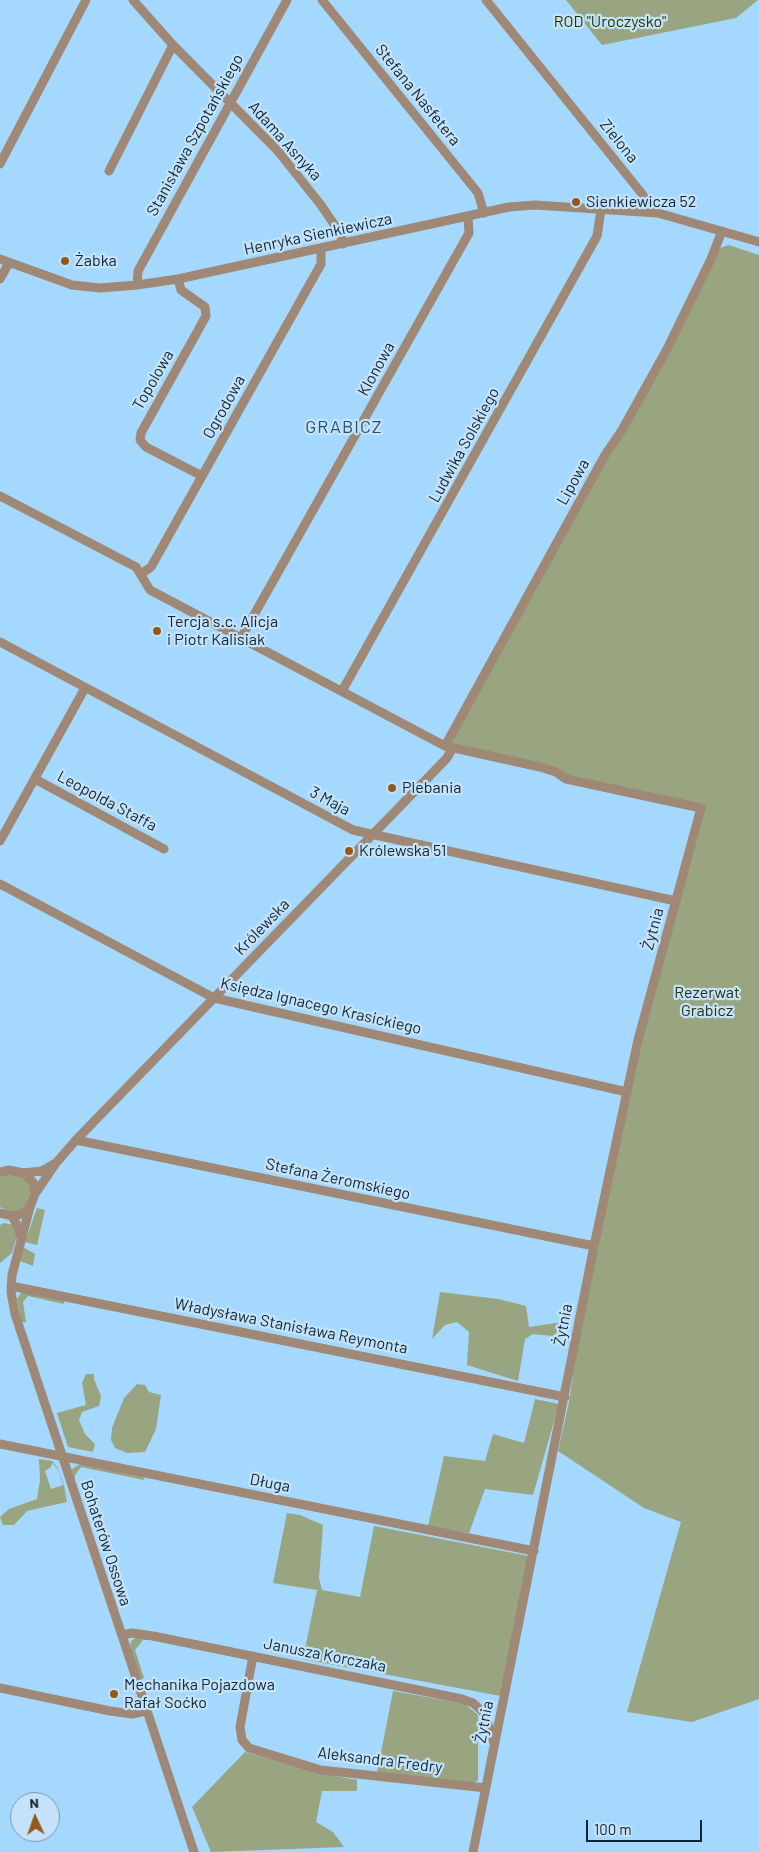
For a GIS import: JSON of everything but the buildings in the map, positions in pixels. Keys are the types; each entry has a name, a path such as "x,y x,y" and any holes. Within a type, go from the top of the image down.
{"street":[{"path":"0,164 86,0"},
{"name":"Adama Asnyka","path":"132,0 173,45 277,150 304,182 340,233 343,244"},
{"name":"Stanisława Szpotańskiego","path":"137,286 138,271 287,0"},
{"name":"Stefana Nasfetera","path":"322,0 478,194 484,213"},
{"name":"Zielona","path":"486,0 643,195 646,200 646,212"},
{"path":"109,171 173,45"},
{"name":"Henryka Sienkiewicza","path":"4,261 72,285 100,288 137,286 321,249 468,216 535,205 646,212"},
{"name":"Ludwika Solskiego","path":"342,691 597,236 601,210"},
{"path":"646,212 670,216 759,242"},
{"name":"Klonowa","path":"241,638 469,233 468,216"},
{"name":"Lipowa","path":"449,747 605,455 622,430 667,349 711,259 722,231"},
{"name":"Ogrodowa","path":"141,574 151,567 321,264 321,249"},
{"path":"0,279 4,261"},
{"name":"Topolowa","path":"178,279 181,290 204,306 206,316 140,433 140,440 146,447 202,476"},
{"path":"0,496 136,567 150,590 449,747"},
{"name":"3 Maja","path":"0,642 345,826 371,836 676,901"},
{"path":"0,841 85,688"},
{"name":"Żytnia","path":"449,747 540,767 556,772 566,779 702,808 638,1040 594,1246 473,1852"},
{"name":"Królewska","path":"30,1207 35,1194 56,1163 76,1140 371,836 449,747"},
{"name":"Leopolda Staffa","path":"35,779 164,849"},
{"name":"Księdza Ignacego Krasickiego","path":"0,884 214,998 627,1092"},
{"name":"Stefana Żeromskiego","path":"76,1140 594,1246"},
{"path":"2,1171 23,1173 42,1171 56,1163"},
{"path":"23,1173 31,1179 35,1194"},
{"path":"5,1216 22,1214 30,1207"},
{"name":"Bohaterów Ossowa","path":"30,1207 14,1261 11,1286 15,1314 194,1852"},
{"path":"5,1216 19,1229 21,1241"},
{"name":"Władysława Stanisława Reymonta","path":"11,1286 565,1397"},
{"name":"Długa","path":"0,1444 534,1551"},
{"name":"Janusza Korczaka","path":"122,1635 135,1633 462,1699 473,1703 485,1714 495,1746"},
{"name":"Aleksandra Fredry","path":"253,1656 240,1727 242,1740 250,1748 321,1770 486,1788"},
{"path":"0,1688 124,1713 137,1714 146,1711"}],"green space":[{"name":"ROD \"Uroczysko\"","path":"566,0 758,0 736,18 602,45"},
{"name":"Rezerwat Grabicz","path":"729,245 759,255 759,1699 692,1722 627,1712 681,1522 644,1508 558,1451 569,1402 593,1239 641,1043 705,807 570,777 450,744 720,248"},
{"path":"7,1174 21,1176 30,1184 32,1192 28,1204 19,1212 9,1212 0,1207 0,1176"},
{"path":"37,1208 45,1210 37,1245 25,1242"},
{"path":"4,1223 14,1225 17,1236 12,1253 0,1263 0,1225"},
{"path":"23,1247 35,1254 33,1266 20,1261"},
{"path":"25,1292 64,1301 64,1304 28,1296 23,1302 26,1322 23,1322 21,1321 17,1299 21,1293"},
{"path":"440,1292 498,1299 526,1306 529,1327 570,1321 569,1329 561,1329 553,1336 533,1334 525,1339 518,1381 467,1365 469,1332 457,1322 445,1325 432,1339"},
{"path":"86,1374 94,1374 94,1379 101,1396 99,1406 82,1412 79,1420 85,1434 95,1444 93,1452 68,1447 57,1413 86,1405 82,1383"},
{"path":"137,1384 145,1385 149,1392 161,1395 156,1429 145,1452 127,1453 115,1448 111,1440 112,1428 124,1398"},
{"path":"535,1399 559,1404 533,1495 485,1489 469,1533 428,1526 444,1456 485,1461 493,1434 524,1443"},
{"path":"39,1459 52,1461 58,1468 70,1504 64,1488 67,1502 27,1511 14,1525 3,1525 0,1517 9,1509 37,1499 40,1480","holes":["52,1463 58,1469 63,1485 51,1489 45,1471 51,1467"]},
{"path":"80,1464 143,1476 144,1480 81,1467 75,1475 75,1480 73,1479 72,1469"},
{"path":"287,1513 300,1515 323,1525 319,1578 322,1590 360,1597 374,1526 529,1556 501,1696 303,1659 317,1590 273,1583"},
{"path":"137,1637 149,1640 143,1640 135,1650 144,1678 141,1679 139,1678 130,1649 131,1641"},
{"path":"393,1691 465,1704 478,1715 478,1780 472,1784 377,1773"},
{"path":"245,1752 324,1774 357,1780 357,1791 322,1791 316,1822 333,1832 344,1847 211,1852 192,1807"}],"place":[{"name":"Sienkiewicza 52","path":"576,202"},
{"name":"Żabka","path":"65,261"},
{"name":"Tercja s.c. Alicja i Piotr Kalisiak","path":"157,631"},
{"name":"Plebania","path":"392,788"},
{"name":"Królewska 51","path":"349,851"},
{"name":"Mechanika Pojazdowa Rafał Soćko","path":"114,1694"}],"district":[{"name":"GRABICZ","path":"344,427"}]}
